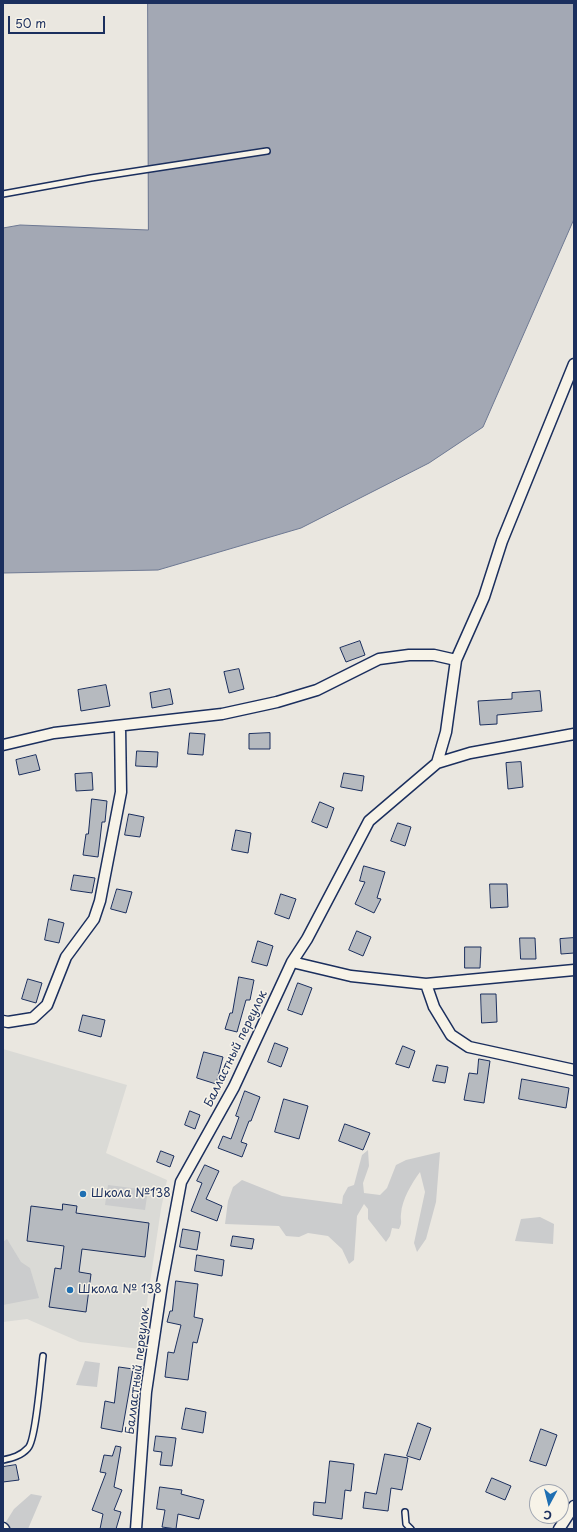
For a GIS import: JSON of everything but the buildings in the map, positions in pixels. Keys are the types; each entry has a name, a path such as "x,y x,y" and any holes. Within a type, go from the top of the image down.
{"street":[{"path":"437,763 446,732 456,660 484,597 502,541 574,364"},
{"path":"3,745 54,733 222,714 277,702 317,690 380,660 409,655 434,655 456,660"},
{"path":"3,1021 8,1022 33,1018 47,1006 66,957 94,919 100,901 121,792 120,726"},
{"name":"Балластный переулок","path":"136,1529 146,1392 162,1284 181,1182 234,1087 292,962 307,939 369,821 437,763 470,753 574,734"},
{"path":"292,962 351,976 426,984 574,970"},
{"path":"426,984 434,1008 451,1035 469,1047 574,1070"},
{"path":"559,1529 573,1511"}],"lane":[{"path":"3,194 91,178 267,151"},
{"path":"3,1460 18,1456 29,1447 37,1407 43,1356"},
{"path":"405,1512 406,1524 411,1529"}],"shaded area":[{"path":"148,3 574,3 574,219 483,427 429,463 301,528 158,570 3,573 3,228 20,225 148,230"},
{"name":"Школа №138","path":"3,1049 127,1085 106,1153 167,1180 161,1209 140,1349 80,1342 27,1319 3,1322"},
{"path":"368,1150 369,1166 363,1183 364,1193 380,1195 387,1188 396,1165 406,1160 440,1152 436,1202 426,1239 417,1252 414,1243 425,1192 420,1172 405,1197 399,1229 392,1228 390,1236 386,1242 368,1219 368,1209 364,1204 357,1216 354,1260 349,1264 342,1249 328,1236 308,1233 299,1237 286,1236 279,1226 225,1224 228,1201 233,1187 242,1180 282,1196 342,1204 343,1196 348,1187 354,1185 362,1155"},
{"path":"108,1185 148,1190 145,1210 105,1205"},
{"path":"540,1217 554,1224 553,1244 515,1241 521,1219"},
{"path":"7,1239 21,1262 30,1268 39,1298 3,1305 3,1242"},
{"path":"85,1361 100,1363 97,1387 76,1385"},
{"path":"31,1494 42,1496 28,1529 8,1529 4,1525 14,1509"}],"place":[{"name":"Школа №138","path":"83,1194"},
{"name":"Школа № 138","path":"70,1290"}]}
